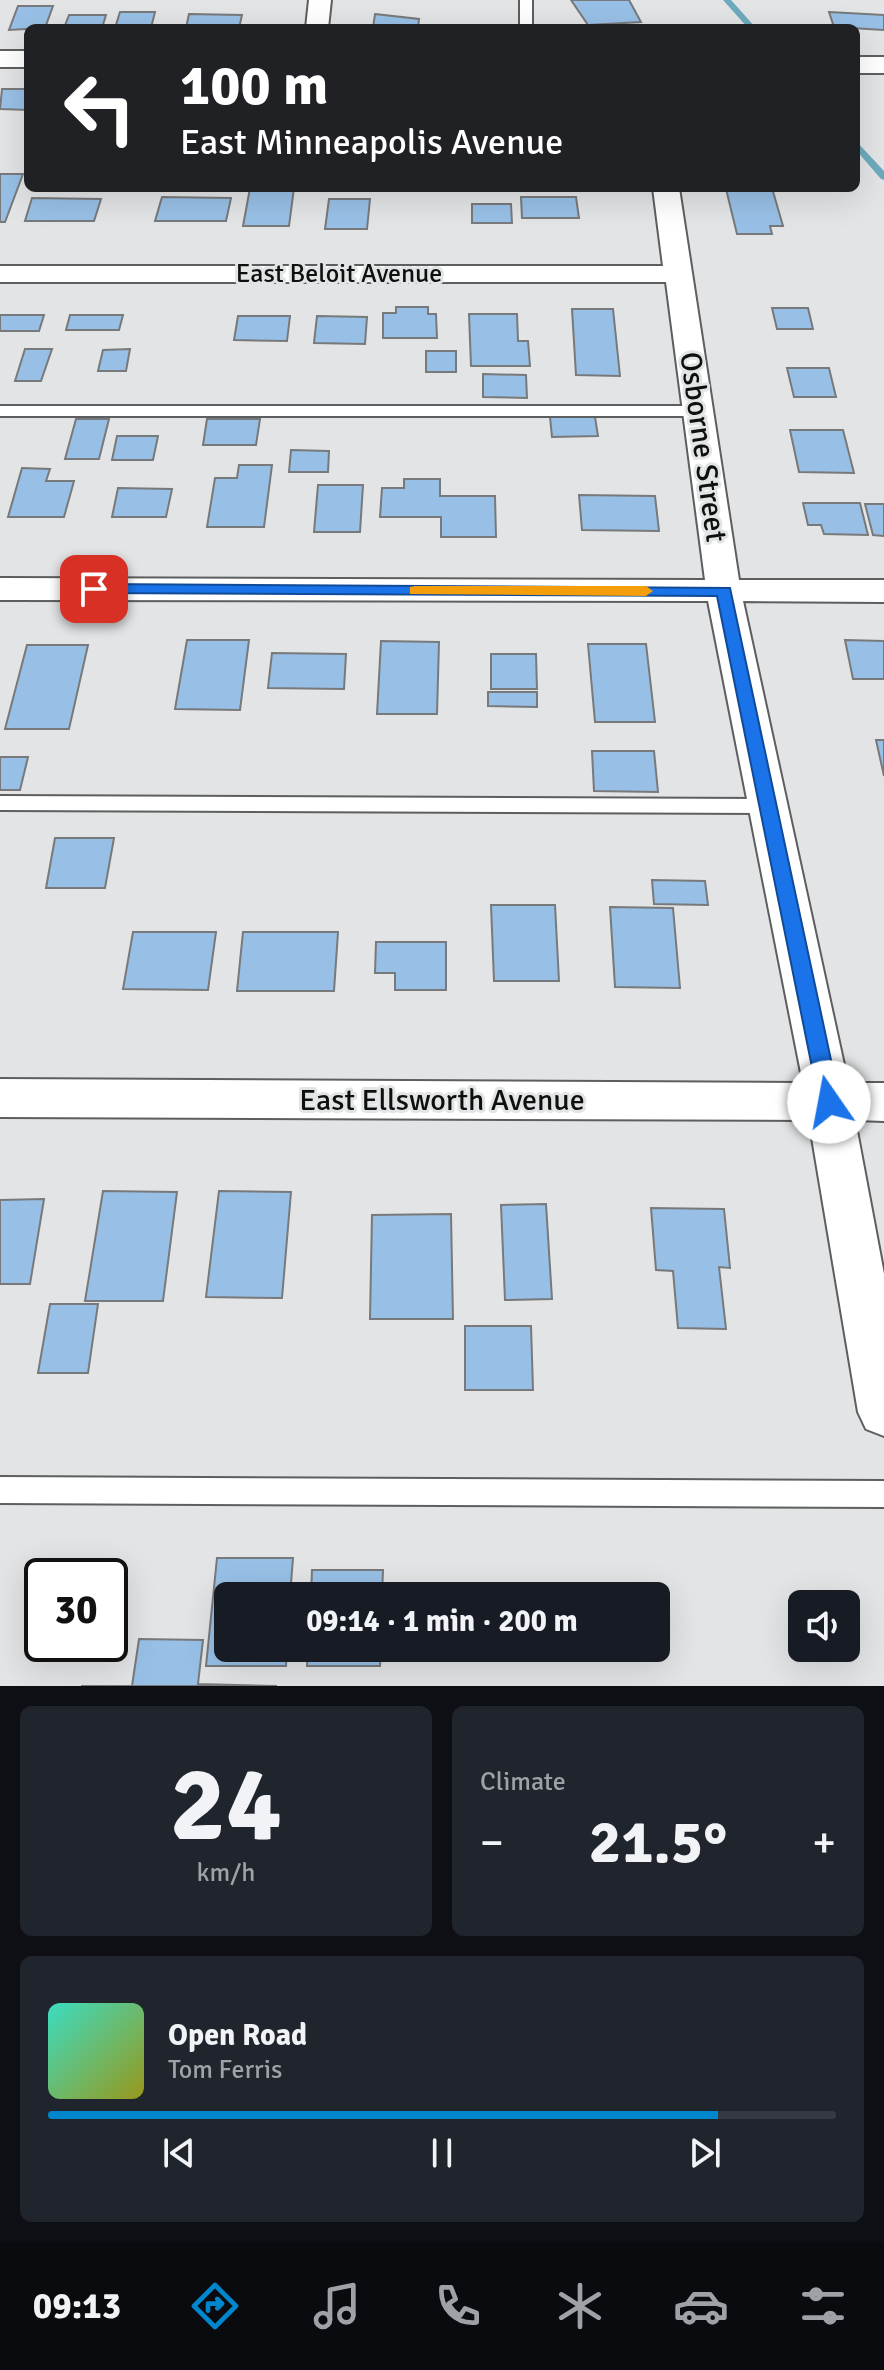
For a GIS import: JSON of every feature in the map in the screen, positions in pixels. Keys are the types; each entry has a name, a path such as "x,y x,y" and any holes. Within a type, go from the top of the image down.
{"street":[{"path":"317,24 320,0"},
{"path":"0,59 24,59"},
{"path":"860,65 884,65"},
{"name":"Osborne Street","path":"667,192 724,592 829,1102 884,1412"},
{"name":"East Beloit Avenue","path":"0,274 677,274"},
{"path":"0,589 884,591"},
{"name":"East Ellsworth Avenue","path":"0,1098 884,1102"}],"lane":[{"path":"526,0 526,24"},
{"path":"0,411 698,411"},
{"path":"0,803 768,806"},
{"path":"0,1490 884,1494"}],"building":[{"path":"571,0 629,0 641,22 606,24 587,24"},
{"path":"18,6 53,6 46,24 24,24 24,29 9,30"},
{"path":"120,12 155,12 152,24 116,24"},
{"path":"829,12 884,15 884,30 860,29 860,24 833,24"},
{"path":"189,14 242,15 240,24 187,24"},
{"path":"375,14 419,19 418,24 374,24"},
{"path":"69,15 106,15 103,24 66,24"},
{"path":"2,89 24,89 24,110 0,109"},
{"path":"0,174 23,174 5,222 0,222"},
{"path":"249,192 293,192 289,226 243,226"},
{"path":"727,192 773,192 783,226 770,226 772,234 737,234"},
{"path":"162,197 231,198 226,221 155,221"},
{"path":"521,197 576,197 579,218 522,218"},
{"path":"32,198 101,199 94,221 25,221"},
{"path":"329,199 370,199 367,229 325,229"},
{"path":"472,204 511,204 512,223 472,223"},
{"path":"396,307 428,307 428,314 436,314 437,338 383,338 383,313 396,313"},
{"path":"772,308 808,308 813,329 777,329"},
{"path":"572,309 613,309 620,376 576,375"},
{"path":"469,314 517,314 518,341 528,341 530,366 471,366"},
{"path":"0,315 44,315 39,331 0,331"},
{"path":"70,315 123,315 119,330 66,330"},
{"path":"238,316 290,316 287,341 234,340"},
{"path":"317,316 367,317 365,344 314,343"},
{"path":"25,349 52,349 41,381 15,381"},
{"path":"130,349 126,371 98,371 103,350"},
{"path":"426,351 456,351 456,372 426,372"},
{"path":"787,368 829,368 836,397 794,397"},
{"path":"483,374 526,375 527,398 483,397"},
{"path":"550,417 595,417 598,436 552,437"},
{"path":"76,419 109,419 99,459 65,459"},
{"path":"207,419 260,419 256,445 203,445"},
{"path":"790,430 843,430 854,473 799,472"},
{"path":"117,436 158,436 153,460 112,460"},
{"path":"291,450 329,451 328,472 289,472"},
{"path":"239,465 272,465 264,527 207,527 215,478 237,478"},
{"path":"22,468 50,469 46,481 74,481 64,517 8,517"},
{"path":"404,479 440,479 440,496 495,496 496,537 441,537 441,517 380,517 382,488 404,488"},
{"path":"318,485 363,485 360,532 314,532"},
{"path":"118,488 172,489 166,517 112,517"},
{"path":"579,495 655,496 659,531 582,530"},
{"path":"803,503 860,503 868,535 824,534 821,525 808,525"},
{"path":"865,504 884,504 884,536 873,535"},
{"path":"187,640 249,640 240,710 175,709"},
{"path":"845,640 884,641 884,679 853,679"},
{"path":"381,641 439,642 437,714 377,714"},
{"path":"588,644 646,644 655,722 595,722"},
{"path":"27,645 88,645 69,729 5,729"},
{"path":"272,653 346,654 344,689 268,688"},
{"path":"491,654 536,654 537,689 491,689"},
{"path":"488,692 537,692 537,707 488,706"},
{"path":"876,740 884,740 884,776"},
{"path":"592,751 654,751 658,792 594,791"},
{"path":"0,757 28,757 20,790 0,790"},
{"path":"55,838 114,838 105,888 46,888"},
{"path":"652,880 705,881 708,905 654,904"},
{"path":"491,905 555,905 559,981 494,981"},
{"path":"610,907 673,908 680,988 615,987"},
{"path":"133,932 216,932 208,990 123,989"},
{"path":"243,932 338,932 334,991 237,991"},
{"path":"376,942 446,942 446,990 395,990 395,973 375,973"},
{"path":"103,1191 177,1192 163,1301 85,1301"},
{"path":"219,1191 291,1192 282,1298 206,1297"},
{"path":"44,1199 30,1284 0,1284 0,1200"},
{"path":"546,1204 552,1299 505,1300 501,1205"},
{"path":"651,1208 724,1209 730,1268 719,1267 726,1329 678,1328 673,1271 656,1270"},
{"path":"451,1214 453,1319 370,1319 372,1215"},
{"path":"50,1304 98,1304 88,1373 38,1373"},
{"path":"465,1326 531,1326 533,1390 465,1390"},
{"path":"217,1558 293,1558 291,1582 215,1582"},
{"path":"312,1570 383,1570 383,1582 312,1582"},
{"path":"214,1587 214,1662 286,1662 286,1666 206,1666"},
{"path":"139,1639 203,1640 198,1684 277,1686 132,1686"},
{"path":"307,1662 380,1662 380,1666 307,1666"}],"waterway":[{"path":"727,0 748,24"},
{"path":"860,149 884,177"}],"slow traffic":[{"path":"415,591 646,591"}],"route":[{"path":"94,589 724,592 829,1102"}]}
